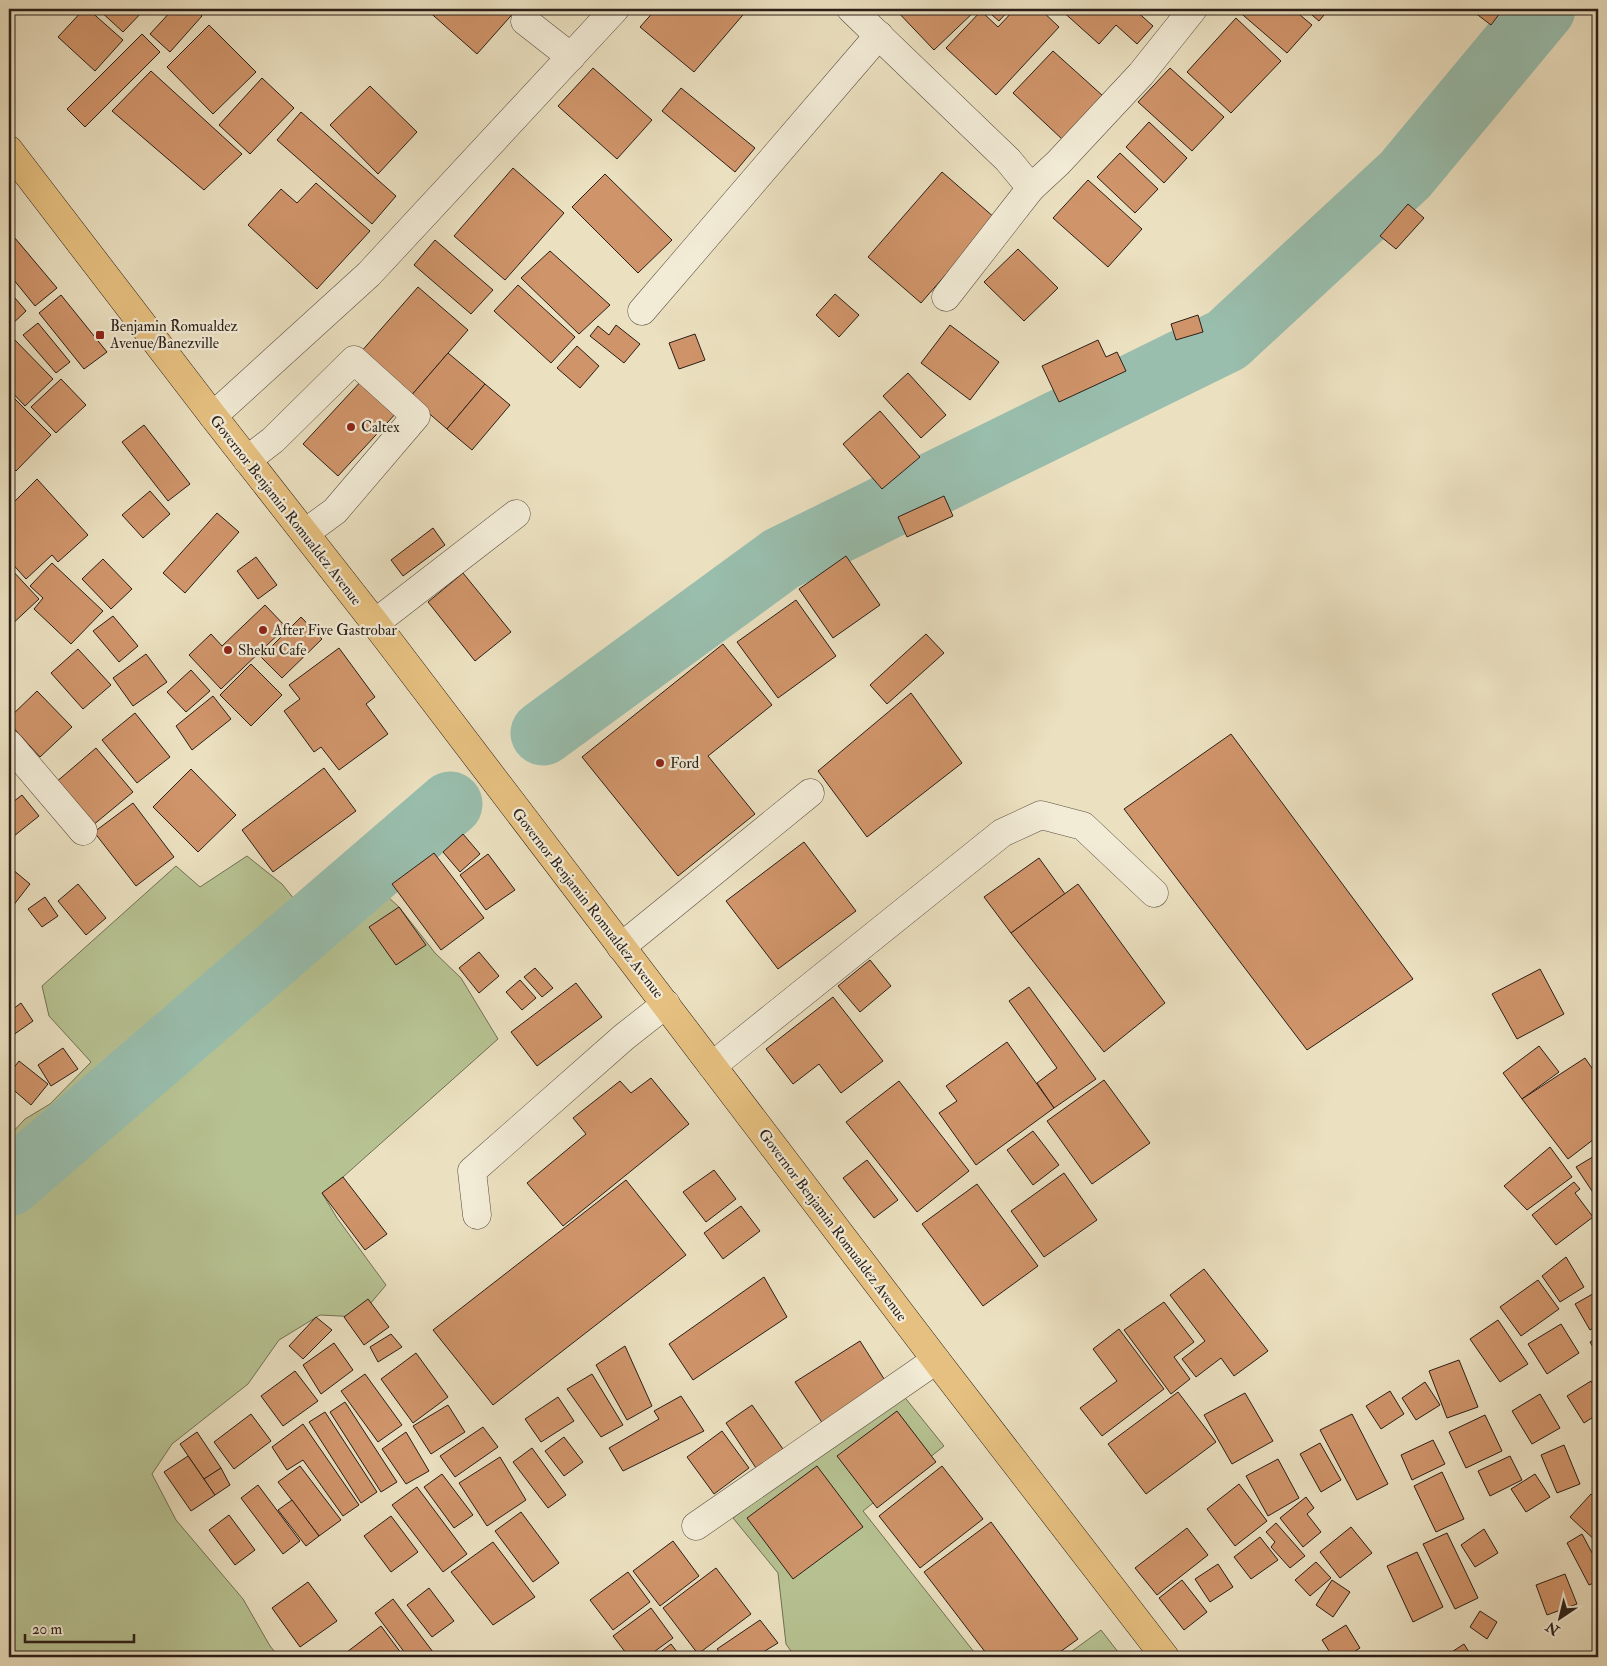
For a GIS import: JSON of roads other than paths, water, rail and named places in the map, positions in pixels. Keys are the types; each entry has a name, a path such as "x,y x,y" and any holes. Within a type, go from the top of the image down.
{"main road":[{"name":"Governor Benjamin Romualdez Avenue","path":"12,160 305,533 1165,1657"}],"street":[{"path":"213,416 369,274 615,9"},
{"path":"851,9 1008,160 1031,188"},
{"path":"946,297 1031,188 1058,163 1141,74 1193,9"},
{"path":"526,21 571,57"},
{"path":"642,311 879,35"},
{"path":"247,460 274,440 354,360 416,416 335,511 305,533"},
{"path":"375,624 516,514"},
{"path":"9,744 83,831"},
{"path":"621,947 810,792"},
{"path":"712,1066 1002,833 1041,815 1083,826 1154,893"},
{"path":"476,1215 472,1171 624,1037 666,1004"},
{"path":"696,1526 936,1360"}],"waterway":[{"path":"543,733 781,559 1227,340 1405,175 1543,9"},
{"path":"450,804 455,800"},
{"path":"9,1184 450,804"}],"place":[{"name":"Benjamin Romualdez Avenue/Banezville","path":"100,335"},
{"name":"Caltex","path":"351,427"},
{"name":"After Five Gastrobar","path":"263,630"},
{"name":"Sheku Cafe","path":"228,650"},
{"name":"Ford","path":"660,763"}]}
